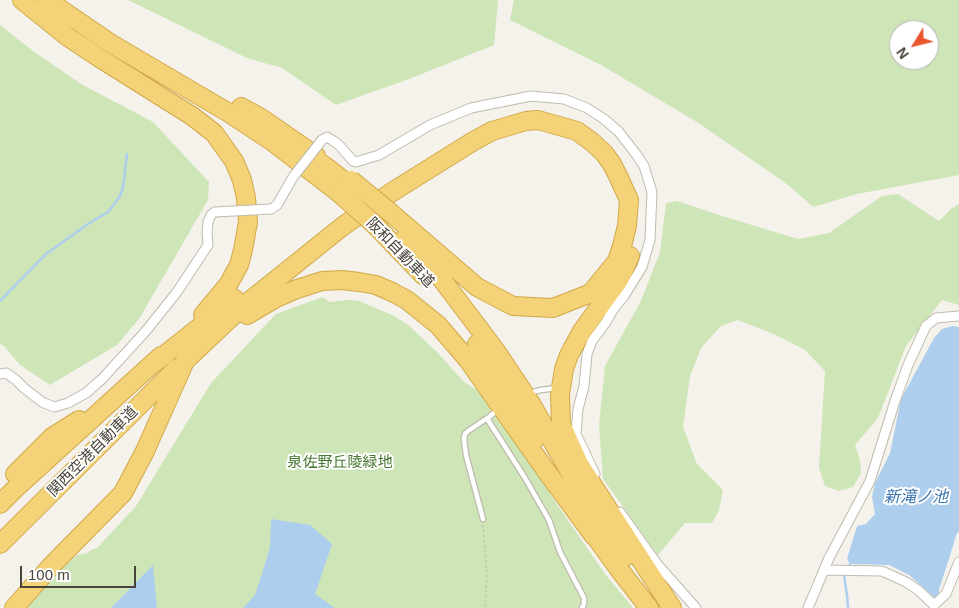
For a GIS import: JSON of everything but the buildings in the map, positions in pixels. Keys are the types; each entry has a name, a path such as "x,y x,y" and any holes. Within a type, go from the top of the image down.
{"highway":[{"path":"22,0 68,37 192,116 214,133 234,161 242,180 248,222 239,265 228,285 198,321 153,364"},
{"name":"阪和自動車道","path":"47,0 77,12 104,26 235,110 273,142 345,186"},
{"name":"阪和自動車道","path":"235,110 260,119 329,169 345,186 412,245 440,277 496,351 530,402 596,516 626,559 667,608"},
{"path":"153,364 327,226 384,185 455,140 494,119 520,113 548,112 568,119 590,130 609,144 629,173 639,202 638,225 633,248 618,280 582,331 564,369 560,394 561,424 626,559 672,608"},
{"path":"14,608 50,567 123,493 190,355 242,307 343,226 400,187 492,131 526,121 538,120 577,131 592,142 604,153 618,176 629,200 627,226 617,261 591,293 553,308 512,306 477,287 383,218"},
{"name":"阪和自動車道","path":"383,218 470,333 509,393 594,536 626,559 649,608"},
{"path":"190,355 263,305 309,284 342,280 376,285 392,292 423,312 452,341 485,383 594,536"},
{"name":"関西空港自動車道","path":"0,544 190,355"},
{"name":"関西空港自動車道","path":"0,504 153,364"},
{"path":"0,488 52,437 120,394"}],"street":[{"path":"0,374 6,374 16,380 42,402 54,408 86,393 102,380 145,332 177,292 208,245 208,222 211,215 215,212 271,209 277,205 293,177 322,140 327,137 356,162 379,155 430,125 471,108 530,96 564,99 587,108 618,131 644,166 652,192 650,240 642,267 592,341 587,354 580,391 576,434 606,494 658,565 696,608"},
{"path":"808,608 827,570 829,558 870,480 908,365 926,326 936,318 959,316"},
{"path":"827,570 882,571 906,582 934,605 946,594 959,562"}],"lane":[{"path":"533,392 558,388"},
{"path":"483,519 466,454 464,439 468,431 495,412"},
{"path":"488,417 488,420 549,520 560,552 584,598 582,608"}],"path":[{"path":"483,519 487,574 485,608"}],"green space":[{"path":"128,0 498,0 494,45 409,79 336,105 282,68 247,58"},
{"path":"514,0 959,0 959,175 857,194 813,207 787,184 697,122 601,65 510,20"},
{"path":"0,25 33,51 81,84 153,122 209,182 208,200 139,319 117,345 50,385 20,365 4,346 0,344"},
{"path":"898,194 939,221 959,204 959,305 942,300 906,346 878,418 855,445 860,460 861,473 853,487 839,491 825,486 819,468 825,371 805,350 776,335 738,320 721,326 701,348 690,376 683,427 697,464 723,490 719,510 712,523 685,523 658,555 603,479 599,425 605,366 641,301 660,252 666,203 677,201 798,239 829,233 882,196"},
{"name":"泉佐野丘陵緑地","path":"323,297 329,302 359,301 394,316 407,324 438,353 463,381 483,394 541,476 552,497 605,574 633,608 20,608 68,562 77,555 97,548 136,506 211,383 276,314"}],"water":[{"name":"新滝ノ池","path":"952,326 959,327 959,532 957,533 939,595 934,597 909,575 889,565 850,564 847,559 857,526 866,524 875,514 872,497 875,483 890,453 901,399 934,338 942,329"},
{"path":"271,519 310,525 332,544 315,594 335,608 243,608 255,595 270,548"},
{"path":"153,565 157,608 111,608"}],"waterway":[{"path":"0,301 46,254 108,212 120,196 123,187 127,154"},
{"path":"848,608 844,575 850,564"}]}
